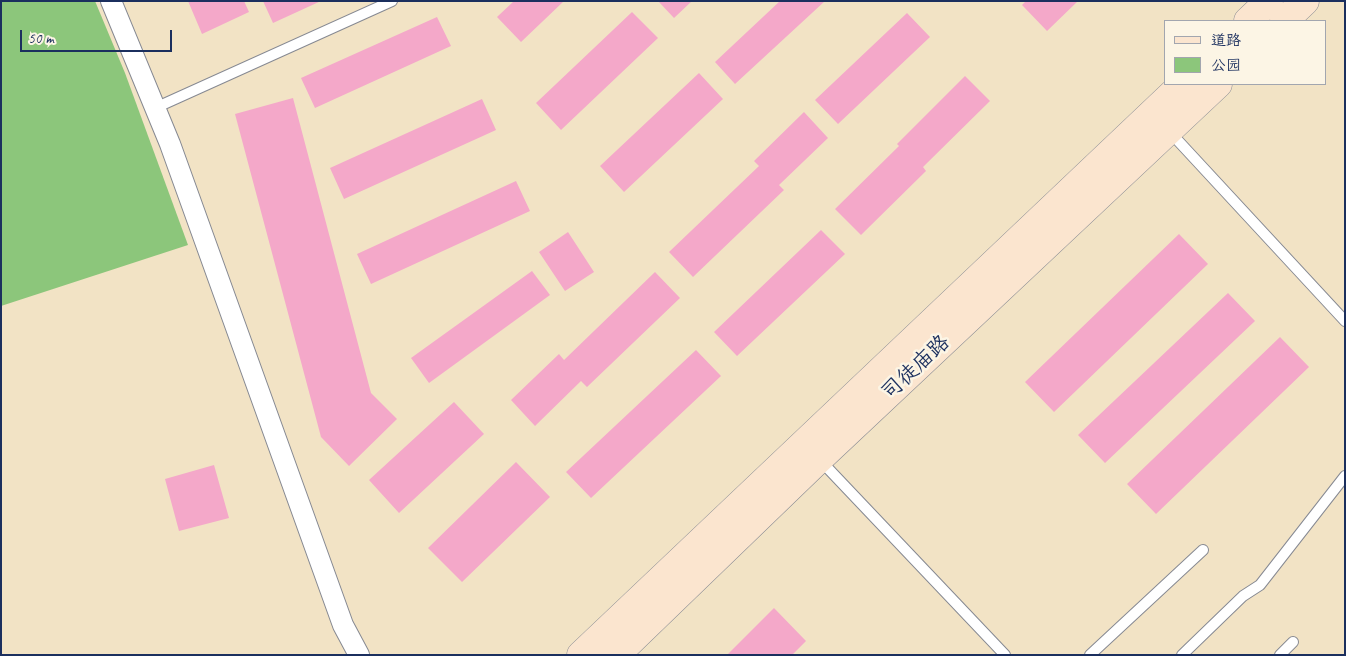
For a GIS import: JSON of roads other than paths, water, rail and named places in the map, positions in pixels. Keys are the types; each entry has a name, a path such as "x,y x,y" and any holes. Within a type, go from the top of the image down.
{"main road":[{"path":"1249,20 1270,1"},
{"path":"1285,20 1305,1"},
{"name":"司徒庙路","path":"581,655 1182,85"},
{"name":"司徒庙路","path":"616,655 819,459 1217,85"}],"street":[{"path":"112,1 170,144 343,625 358,655"}],"lane":[{"path":"155,108 392,1"},
{"path":"1169,130 1345,321"},
{"path":"819,459 1006,655"},
{"path":"1182,655 1243,596 1260,585 1345,476"},
{"path":"1090,655 1203,550"},
{"path":"1280,655 1292,642"}]}
